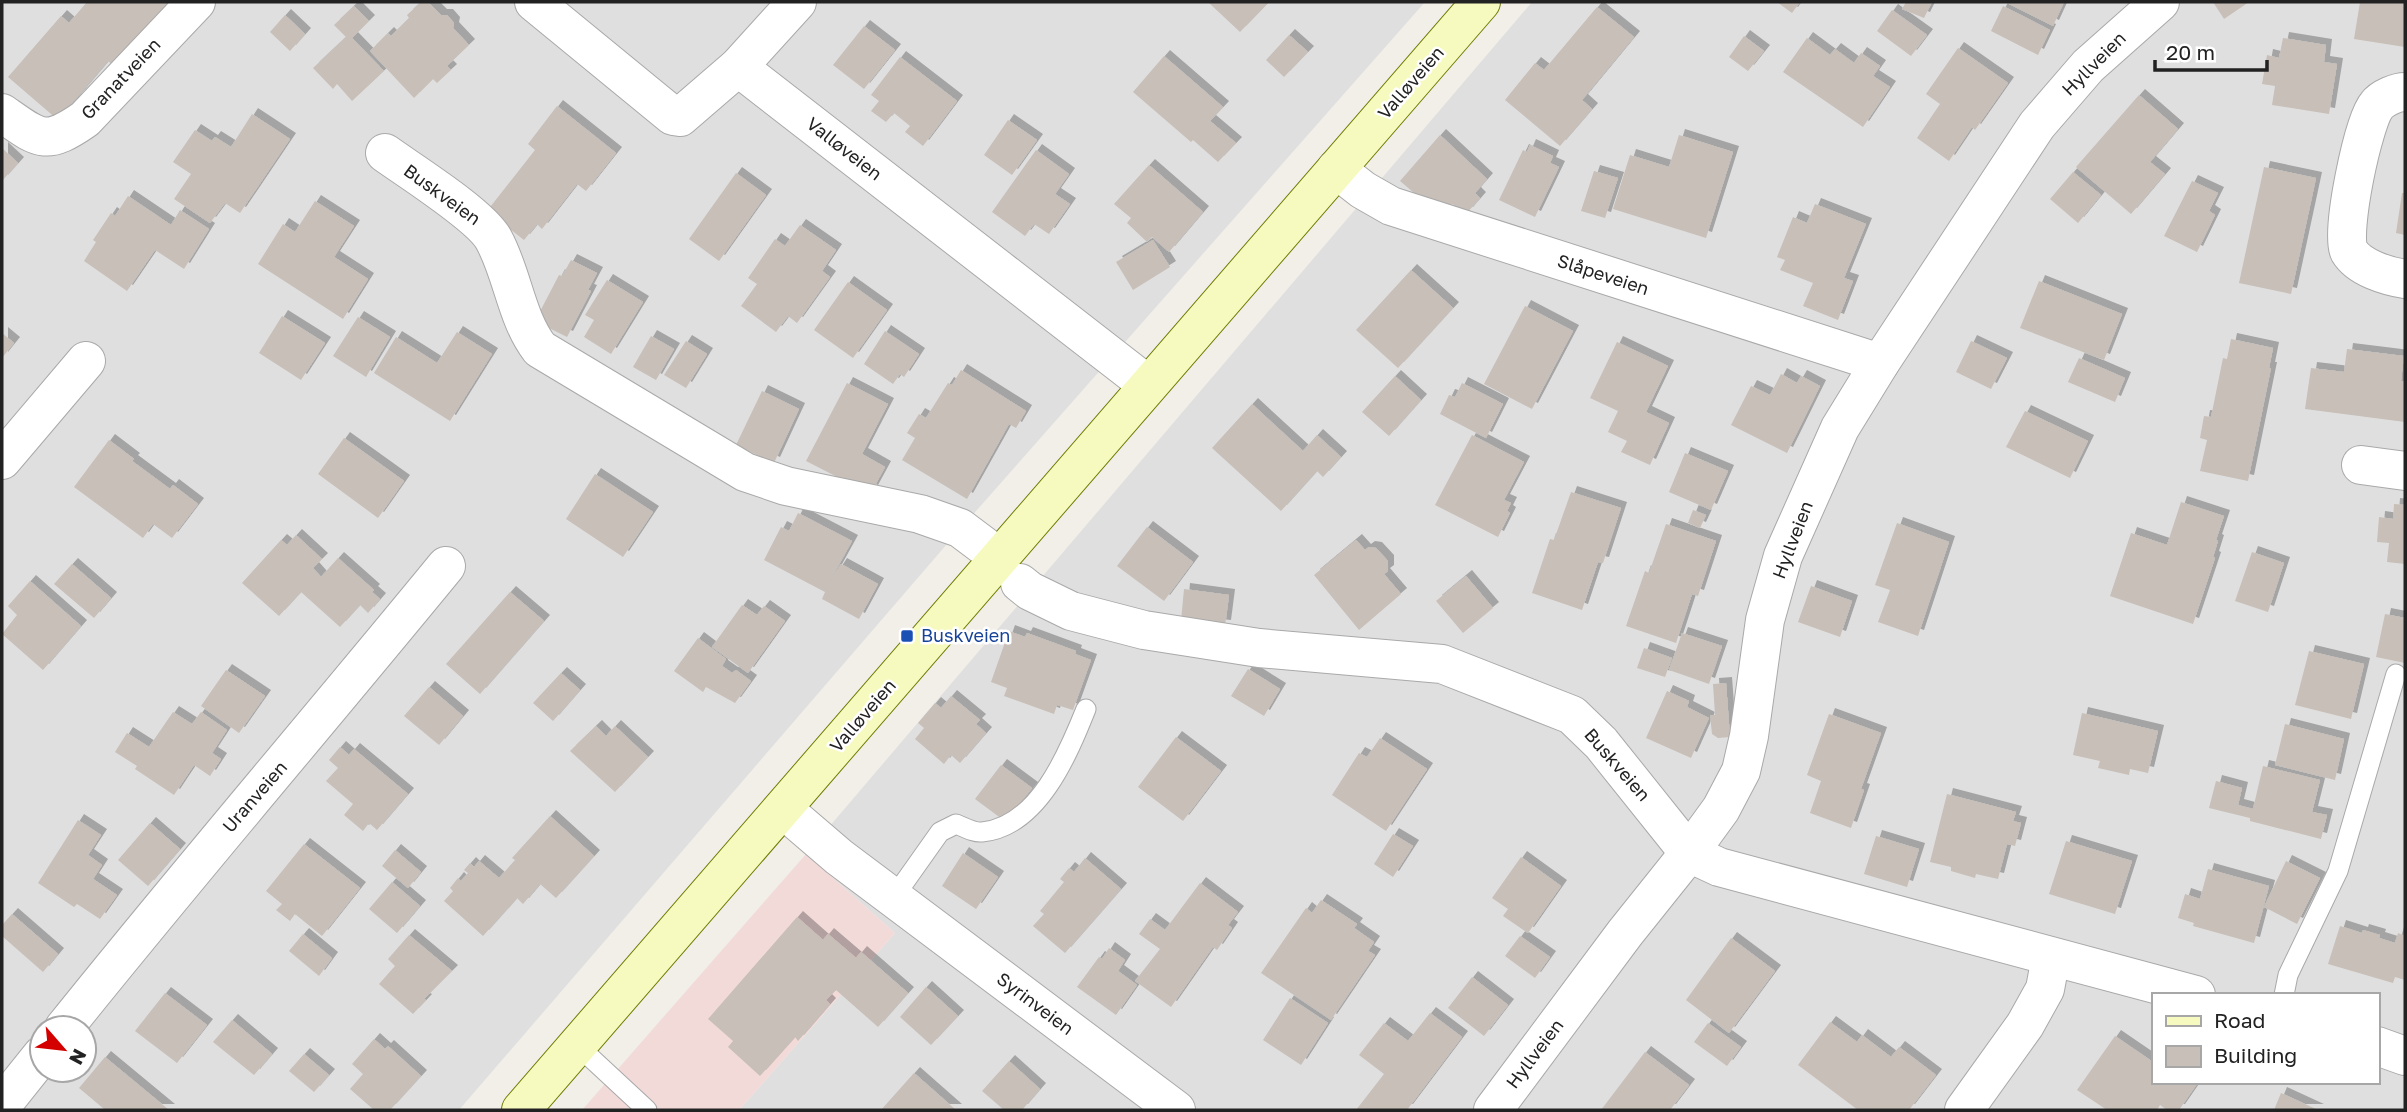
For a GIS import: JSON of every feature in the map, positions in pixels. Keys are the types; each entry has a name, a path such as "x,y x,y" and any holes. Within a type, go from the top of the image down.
{"main road":[{"name":"Valløveien","path":"522,1110 783,808 1010,570 1148,385 1481,2"}],"street":[{"name":"Granatveien","path":"2,113 36,135 48,139 64,134 85,119 196,2"},
{"path":"534,2 673,116 680,117 738,67 797,2"},
{"name":"Hyllveien","path":"1493,1110 1625,933 1689,853 1721,809 1741,771 1749,736 1765,620 1783,556 1840,428 2037,125 2088,66 2161,2"},
{"name":"Valløveien","path":"738,67 1148,385"},
{"path":"2405,92 2379,102 2371,113 2359,151 2347,233 2348,249 2360,264 2405,279"},
{"name":"Buskveien","path":"385,153 485,226 506,266 528,334 540,349 745,472 786,486 920,514 960,528 1010,570 1030,591 1071,611 1144,630 1259,648 1442,664 1572,715 1601,743 1689,853 1718,867 2188,993"},
{"name":"Slåpeveien","path":"1336,169 1363,190 1391,206 1880,363"},
{"path":"2,460 86,361"},
{"path":"2361,465 2405,471"},
{"name":"Uranveien","path":"75,1014 164,903 299,747 446,566"},
{"name":"Syrinveien","path":"783,808 829,848 1177,1110"},
{"path":"1964,1110 2025,1025 2045,989 2051,957"},
{"path":"2379,1047 2405,1056"},
{"path":"2,1105 28,1072"}],"lane":[{"path":"2284,993 2288,975 2338,871 2396,674"},
{"path":"894,897 940,832 956,824 980,833 1014,823 1042,793 1068,754 1086,709"},
{"path":"578,1045 647,1110"}],"shaded area":[{"path":"2,2 1425,2 947,544 459,1110 2,1110"},
{"path":"1532,2 2405,2 2405,1110 739,1110 895,933 806,854"},
{"path":"806,854 895,933 739,1110 582,1110"}],"building":[{"path":"87,2 173,2 116,68 108,61 58,120 8,77 61,16 69,23"},
{"path":"421,2 428,2 441,15 447,15 454,23 453,28 469,45 447,66 451,70 437,83 433,79 414,98 370,51 388,33 391,36"},
{"path":"1208,2 1269,2 1240,32"},
{"path":"1777,2 1800,2 1792,13"},
{"path":"1906,2 1932,2 1924,18 1902,9"},
{"path":"2005,2 2064,2 2053,26"},
{"path":"2213,2 2249,2 2224,19"},
{"path":"2360,2 2405,2 2405,47 2354,39"},
{"path":"354,6 369,21 352,38 384,71 352,101 337,84 333,89 313,68 346,37 334,25"},
{"path":"2003,6 2050,30 2038,55 1991,31"},
{"path":"1597,7 1634,37 1582,100 1592,109 1560,146 1505,100 1535,63 1544,70"},
{"path":"1892,10 1927,35 1911,56 1877,31"},
{"path":"285,15 305,34 290,51 270,32"},
{"path":"864,26 895,50 864,89 833,65"},
{"path":"1289,35 1308,52 1284,77 1266,60"},
{"path":"1744,36 1764,51 1748,71 1729,57"},
{"path":"1807,38 1830,55 1835,49 1854,63 1861,53 1880,66 1873,76 1890,87 1863,127 1783,72"},
{"path":"2283,38 2326,45 2324,62 2337,64 2329,114 2272,105 2275,86 2262,84 2267,55 2279,58"},
{"path":"1958,48 2008,83 1975,130 1972,127 1949,161 1917,138 1940,104 1926,94"},
{"path":"1164,56 1223,107 1210,121 1236,143 1218,162 1133,92"},
{"path":"900,57 957,101 923,146 905,132 910,126 894,113 886,122 871,111 879,101 871,95"},
{"path":"2139,95 2178,129 2150,162 2165,174 2131,214 2076,167"},
{"path":"557,106 616,153 586,191 577,184 542,229 537,224 524,240 487,211 535,150 528,144"},
{"path":"252,114 290,139 240,213 225,203 210,223 174,199 191,174 173,162 195,130 212,141 215,137 231,147"},
{"path":"1008,120 1037,140 1012,175 984,155"},
{"path":"1440,135 1487,179 1475,193 1480,198 1467,213 1452,204 1447,210 1433,209 1400,181"},
{"path":"1679,135 1733,152 1706,238 1613,209 1630,155 1669,167"},
{"path":"1530,145 1553,156 1550,163 1559,167 1535,217 1499,200 1523,150 1527,152"},
{"path":"2,148 18,163 2,181"},
{"path":"1036,150 1069,174 1055,194 1070,204 1049,234 1034,224 1025,236 992,212"},
{"path":"1149,165 1203,212 1169,252 1152,237 1147,242 1127,223 1131,218 1114,204"},
{"path":"2264,167 2316,178 2291,294 2239,283"},
{"path":"1594,171 1618,178 1605,218 1581,211"},
{"path":"2073,172 2101,195 2078,223 2050,199"},
{"path":"736,173 766,195 719,261 689,239"},
{"path":"2192,181 2218,193 2209,211 2215,215 2197,252 2164,236"},
{"path":"2402,193 2405,193 2405,235 2396,233"},
{"path":"128,196 171,225 180,210 209,229 184,269 155,250 127,291 84,261 96,242 93,240 111,213 115,216"},
{"path":"315,201 354,226 334,257 368,279 343,319 258,264 283,224 295,232"},
{"path":"1815,204 1866,224 1844,278 1853,281 1838,320 1803,306 1813,283 1780,270 1785,260 1777,257 1793,217 1807,223"},
{"path":"800,225 836,250 822,271 830,277 797,323 788,316 776,332 741,306 757,284 748,278 775,239 785,246"},
{"path":"1153,240 1170,267 1133,290 1116,262"},
{"path":"571,260 597,273 588,290 591,291 567,337 535,321 559,275 562,276"},
{"path":"1411,270 1453,308 1398,368 1356,330"},
{"path":"607,280 643,302 611,354 584,337 594,320 585,315"},
{"path":"2039,281 2122,314 2104,360 2020,328"},
{"path":"848,282 887,310 853,358 814,330"},
{"path":"1525,306 1573,331 1532,409 1484,384"},
{"path":"282,316 325,343 301,380 259,353"},
{"path":"358,317 390,337 366,377 333,356"},
{"path":"885,331 919,354 904,377 900,374 893,384 864,364"},
{"path":"457,332 492,354 450,421 374,373 396,337 437,363"},
{"path":"2,333 14,343 2,358"},
{"path":"651,336 674,349 656,380 633,367"},
{"path":"2231,339 2273,348 2248,481 2200,471 2207,440 2200,438 2204,416 2211,417 2223,358 2227,359"},
{"path":"686,341 707,354 686,388 664,375"},
{"path":"1971,341 2007,358 1991,389 1956,372"},
{"path":"1617,342 1668,366 1646,412 1669,423 1650,465 1621,452 1627,441 1608,432 1618,411 1590,398"},
{"path":"2347,349 2404,356 2401,381 2405,381 2405,422 2305,409 2311,368 2344,372"},
{"path":"2079,358 2125,378 2115,402 2068,382"},
{"path":"961,370 1026,411 1016,428 1009,424 967,499 902,460 915,438 907,433 919,414 926,418 948,383 952,385"},
{"path":"1781,374 1797,383 1801,376 1820,386 1787,453 1731,425 1751,386 1770,395"},
{"path":"1395,376 1421,400 1389,436 1362,412"},
{"path":"847,383 888,404 862,454 885,467 872,491 849,479 847,482 806,461"},
{"path":"1462,383 1503,404 1486,438 1440,414 1449,395 1455,397"},
{"path":"762,391 799,409 774,463 736,445"},
{"path":"1252,404 1303,451 1317,435 1341,457 1323,477 1317,471 1281,511 1212,448"},
{"path":"2025,411 2088,441 2070,478 2006,447"},
{"path":"1472,435 1524,462 1504,500 1511,503 1507,511 1510,513 1498,537 1435,505"},
{"path":"344,438 404,481 378,518 318,474"},
{"path":"109,440 170,489 173,485 198,504 172,538 153,524 143,538 74,487"},
{"path":"1685,453 1728,471 1711,510 1669,492"},
{"path":"595,474 653,512 623,557 566,519"},
{"path":"1571,492 1621,508 1603,563 1598,562 1582,610 1532,593 1550,539 1554,540"},
{"path":"2181,502 2224,516 2216,540 2215,558 2193,624 2110,596 2131,533 2167,545"},
{"path":"2394,504 2405,505 2405,564 2387,562 2389,543 2377,542 2379,517 2393,519"},
{"path":"1693,510 1706,515 1700,528 1688,523"},
{"path":"798,513 852,541 830,581 841,564 878,584 859,619 822,599 825,592 764,560 781,527 789,531"},
{"path":"1897,523 1949,542 1918,636 1878,622 1890,590 1875,585"},
{"path":"1666,524 1716,541 1698,596 1692,594 1676,643 1626,626 1645,571 1649,573"},
{"path":"1147,527 1193,562 1164,601 1117,566"},
{"path":"296,535 322,559 313,568 321,577 338,558 374,590 372,592 380,599 368,613 360,605 340,627 301,592 279,616 242,583 281,540 287,545"},
{"path":"1356,540 1365,550 1369,547 1376,548 1388,561 1388,571 1384,574 1401,594 1359,630 1314,575"},
{"path":"2252,552 2284,563 2268,612 2235,601"},
{"path":"72,564 111,598 94,618 54,584"},
{"path":"1466,576 1493,608 1463,633 1436,601"},
{"path":"30,581 81,626 43,670 2,634 17,615 8,606"},
{"path":"1811,586 1852,601 1840,637 1798,622"},
{"path":"1184,589 1229,595 1225,626 1181,621"},
{"path":"510,592 544,621 480,694 446,664"},
{"path":"742,605 757,615 764,606 785,621 748,673 712,647"},
{"path":"2385,614 2405,618 2405,663 2376,657"},
{"path":"1009,631 1025,637 1027,633 1076,651 1075,654 1091,660 1073,710 1057,705 1054,714 1004,696 1007,688 991,682"},
{"path":"1682,633 1722,646 1709,684 1669,670"},
{"path":"698,638 726,659 722,666 732,673 736,670 751,681 735,703 706,687 703,692 674,671"},
{"path":"1644,648 1672,658 1665,677 1637,668"},
{"path":"2309,651 2364,664 2351,719 2295,705"},
{"path":"1248,669 1280,689 1264,716 1231,696"},
{"path":"226,670 265,696 239,733 201,706"},
{"path":"561,673 580,690 553,721 533,703"},
{"path":"1726,683 1730,737 1718,738 1712,734 1710,715 1715,715 1713,684"},
{"path":"429,687 463,716 439,745 404,716"},
{"path":"1667,691 1689,701 1687,707 1709,718 1691,758 1646,738"},
{"path":"951,696 980,720 976,724 986,733 960,763 951,755 944,764 915,739 924,728 918,723 935,703 941,708"},
{"path":"173,712 192,724 201,712 227,730 212,753 221,759 210,776 194,765 174,795 115,752 127,733 149,747"},
{"path":"2082,713 2158,731 2148,773 2130,769 2129,775 2098,768 2100,761 2073,755"},
{"path":"1829,714 1881,733 1861,789 1864,790 1851,828 1810,813 1821,781 1807,775"},
{"path":"2285,724 2344,739 2335,780 2275,765"},
{"path":"596,726 606,736 615,726 648,757 615,792 570,751"},
{"path":"1176,737 1221,771 1183,821 1138,787"},
{"path":"1380,738 1427,769 1386,831 1332,795 1359,753 1367,757"},
{"path":"340,747 349,755 354,749 408,794 377,830 369,823 363,831 344,815 353,804 326,781 338,768 329,760"},
{"path":"1001,765 1032,788 1006,822 975,799"},
{"path":"2263,766 2320,780 2312,812 2327,815 2321,839 2209,808 2216,781 2242,788 2238,805 2253,809"},
{"path":"1947,794 2016,812 2013,821 2021,823 2015,846 2007,844 1998,879 1976,874 1975,878 1951,871 1951,867 1930,862"},
{"path":"550,816 594,856 556,898 540,884 523,904 517,898 483,936 444,901 453,891 450,888 458,878 461,881 468,873 464,870 470,863 474,867 479,861 499,878 515,860 512,858"},
{"path":"78,820 101,835 88,855 102,865 93,879 117,895 100,919 77,904 74,907 38,883"},
{"path":"150,823 180,849 148,886 118,860"},
{"path":"1393,834 1413,846 1393,877 1374,864"},
{"path":"1876,836 1919,849 1907,887 1864,874"},
{"path":"2066,841 2132,861 2115,914 2049,894"},
{"path":"304,844 360,888 322,936 295,914 290,921 276,910 282,904 266,891"},
{"path":"395,850 421,872 408,888 382,866"},
{"path":"963,853 998,877 976,909 942,886"},
{"path":"1521,857 1561,886 1528,933 1503,916 1508,909 1492,898"},
{"path":"1085,858 1121,889 1065,953 1033,926 1044,914 1040,911 1064,882 1060,879 1069,868 1074,872"},
{"path":"2286,861 2320,878 2297,924 2264,907"},
{"path":"2208,869 2269,886 2254,943 2193,926 2194,923 2178,918 2185,894 2200,899"},
{"path":"392,882 420,906 397,933 369,909"},
{"path":"1200,883 1238,912 1228,925 1232,928 1217,950 1213,947 1171,1007 1135,981 1160,949 1139,934 1150,919 1165,930"},
{"path":"1321,900 1357,924 1354,928 1374,942 1368,951 1375,955 1331,1020 1261,973 1306,908 1312,913"},
{"path":"12,914 58,954 43,972 2,936 2,925"},
{"path":"797,917 823,940 828,934 856,958 861,952 908,993 878,1027 836,990 826,1000 830,1004 798,1041 795,1037 760,1076 728,1047 733,1041 708,1019"},
{"path":"2340,926 2380,935 2379,938 2395,943 2398,933 2405,936 2405,980 2395,977 2393,983 2328,964"},
{"path":"303,934 332,958 319,976 289,951"},
{"path":"409,935 452,971 413,1014 379,984 395,966 388,959"},
{"path":"1520,936 1550,957 1535,978 1505,956"},
{"path":"1731,938 1775,971 1729,1033 1686,1000"},
{"path":"1109,948 1125,960 1118,971 1137,985 1116,1015 1077,987"},
{"path":"1472,977 1508,1005 1484,1036 1448,1008"},
{"path":"926,987 958,1016 931,1045 900,1017"},
{"path":"165,993 207,1025 177,1063 135,1031"},
{"path":"1290,998 1328,1023 1301,1065 1263,1040"},
{"path":"1430,1013 1462,1037 1407,1110 1356,1110 1384,1074 1359,1055 1384,1023 1408,1041"},
{"path":"232,1020 272,1054 254,1075 213,1042"},
{"path":"1830,1022 1857,1042 1862,1035 1891,1057 1899,1047 1936,1075 1909,1110 1858,1110 1798,1065"},
{"path":"1708,1023 1741,1047 1727,1066 1694,1042"},
{"path":"2115,1036 2152,1061 2152,1084 2197,1084 2179,1110 2167,1110 2160,1105 2157,1110 2107,1110 2077,1090"},
{"path":"374,1039 385,1049 388,1046 421,1076 390,1110 374,1110 350,1089 363,1074 352,1064"},
{"path":"1645,1052 1689,1085 1670,1110 1601,1110"},
{"path":"304,1054 329,1075 314,1092 289,1071"},
{"path":"105,1057 169,1110 103,1110 79,1088 82,1084 98,1084 98,1065"},
{"path":"1009,1061 1040,1089 1022,1110 1004,1110 982,1091"},
{"path":"914,1073 956,1110 881,1110"},
{"path":"2281,1093 2318,1110 2274,1110"}],"place":[{"name":"Buskveien","path":"907,636"}]}
